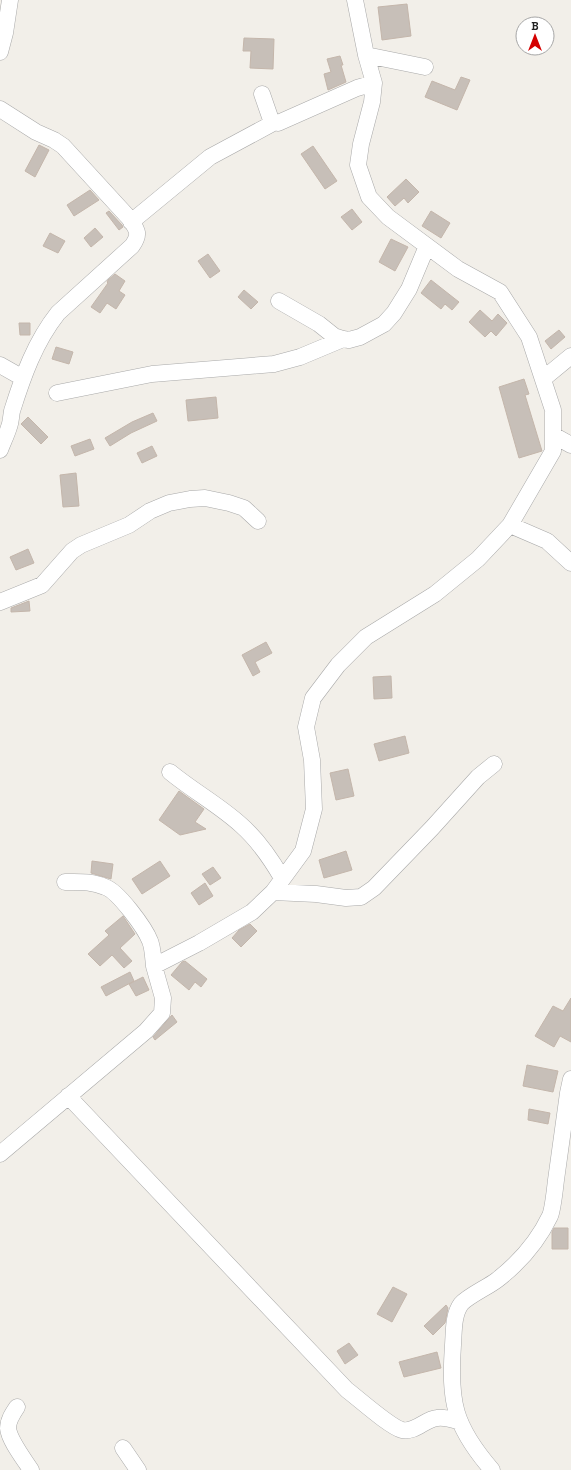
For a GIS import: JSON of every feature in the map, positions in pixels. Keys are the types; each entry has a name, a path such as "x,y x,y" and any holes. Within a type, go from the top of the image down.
{"street":[{"path":"0,52 5,33 10,0"},
{"path":"154,966 199,943 252,912 278,885 303,851 314,809 312,760 306,727 314,698 338,665 366,637 435,594 478,559 510,526 553,451 553,410 529,337 500,292 458,269 388,217 369,197 358,165 361,144 372,102 374,83 366,55 355,0"},
{"path":"366,55 425,67"},
{"path":"131,222 210,157 275,122 282,122 357,88 374,83"},
{"path":"262,94 271,120 275,122"},
{"path":"0,109 36,132 63,146 131,222 138,234 132,246 58,313 36,348 23,378 12,412 9,427 0,450"},
{"path":"279,301 319,324 334,336 349,340 360,337 384,324 394,313 409,289 427,246"},
{"path":"57,393 152,374 274,364 300,357 343,339"},
{"path":"543,379 571,356"},
{"path":"0,365 23,378"},
{"path":"553,435 571,445"},
{"path":"0,602 42,585 72,551 81,545 129,525 150,511 169,503 205,498 229,502 244,508 258,521"},
{"path":"510,526 547,541 571,563"},
{"path":"278,885 316,894 346,898 361,897 374,888 432,828 478,777 494,764"},
{"path":"170,772 188,787 218,806 242,825 266,853 278,885"},
{"path":"0,1154 146,1031 162,1013 163,998 154,966 150,942 141,924 107,887 87,882 65,882"},
{"path":"492,1470 476,1452 458,1421 453,1398 451,1372 454,1325 462,1303 496,1281 520,1260 540,1234 551,1213 571,1079"},
{"path":"68,1096 347,1390 380,1416 403,1430 413,1429 436,1418 449,1418 458,1421"},
{"path":"17,1407 10,1417 8,1427 14,1445 31,1470"},
{"path":"123,1448 138,1470"}],"building":[{"path":"407,4 411,36 382,40 378,7"},
{"path":"244,38 274,39 273,69 250,68 251,51 243,51"},
{"path":"340,56 346,82 328,90 324,74 331,72 327,59"},
{"path":"461,77 470,80 457,110 425,97 432,81 455,90"},
{"path":"39,145 49,150 35,177 25,171"},
{"path":"313,146 337,181 325,189 301,154"},
{"path":"406,179 419,192 408,203 404,198 395,206 387,197"},
{"path":"90,190 99,200 74,216 67,205"},
{"path":"352,209 362,222 352,230 341,217"},
{"path":"109,211 122,225 123,227 119,230 106,213"},
{"path":"431,211 450,223 441,238 422,226"},
{"path":"95,228 103,237 91,247 84,238"},
{"path":"50,233 65,241 58,253 43,246"},
{"path":"391,239 408,247 395,271 379,262"},
{"path":"208,254 220,271 210,278 198,261"},
{"path":"115,274 125,281 119,291 125,295 116,309 107,303 100,313 91,307 108,283 108,280"},
{"path":"431,280 459,302 452,310 445,304 441,309 421,293"},
{"path":"244,290 258,302 251,309 238,297"},
{"path":"480,310 492,321 498,314 507,323 496,336 491,331 485,337 469,322"},
{"path":"19,323 30,323 30,335 20,335"},
{"path":"559,330 565,337 551,349 545,341"},
{"path":"56,347 73,352 69,364 52,359"},
{"path":"524,379 529,394 525,395 542,451 519,458 499,387"},
{"path":"216,397 218,418 188,421 186,400"},
{"path":"153,413 157,421 131,433 110,446 105,438 132,422"},
{"path":"28,417 48,437 41,444 21,424"},
{"path":"90,439 94,449 75,456 71,446"},
{"path":"152,446 157,456 142,463 137,453"},
{"path":"76,473 79,506 63,507 60,475"},
{"path":"28,549 34,563 16,570 10,557"},
{"path":"29,601 30,611 11,612 11,608"},
{"path":"266,642 272,653 255,662 260,672 253,676 242,655"},
{"path":"391,676 392,698 374,699 373,677"},
{"path":"405,736 409,753 379,761 374,744"},
{"path":"348,769 354,796 336,800 330,773"},
{"path":"179,791 204,809 195,822 206,829 180,835 159,820"},
{"path":"346,851 352,870 324,878 319,860"},
{"path":"92,861 113,864 111,879 91,873"},
{"path":"160,861 170,876 142,894 132,879"},
{"path":"213,867 221,878 210,885 202,874"},
{"path":"205,883 213,896 199,905 191,893"},
{"path":"123,916 135,934 120,948 132,961 124,968 112,955 100,966 88,954 109,935 105,931"},
{"path":"250,924 257,931 241,947 232,938 239,930"},
{"path":"185,961 207,979 201,987 195,982 189,990 171,975 182,962"},
{"path":"130,972 134,981 106,996 101,987"},
{"path":"143,977 149,990 136,996 129,984"},
{"path":"571,998 571,1042 560,1036 554,1047 535,1036 553,1006 563,1011"},
{"path":"172,1015 177,1022 155,1040 153,1037"},
{"path":"527,1065 558,1071 553,1092 523,1086"},
{"path":"529,1109 550,1113 548,1124 528,1120"},
{"path":"554,1228 568,1228 568,1249 552,1249 552,1232"},
{"path":"393,1287 407,1294 392,1322 377,1314"},
{"path":"446,1305 448,1308 445,1323 433,1335 424,1326"},
{"path":"349,1343 358,1355 345,1364 337,1351"},
{"path":"437,1352 441,1368 404,1377 399,1362"}]}
